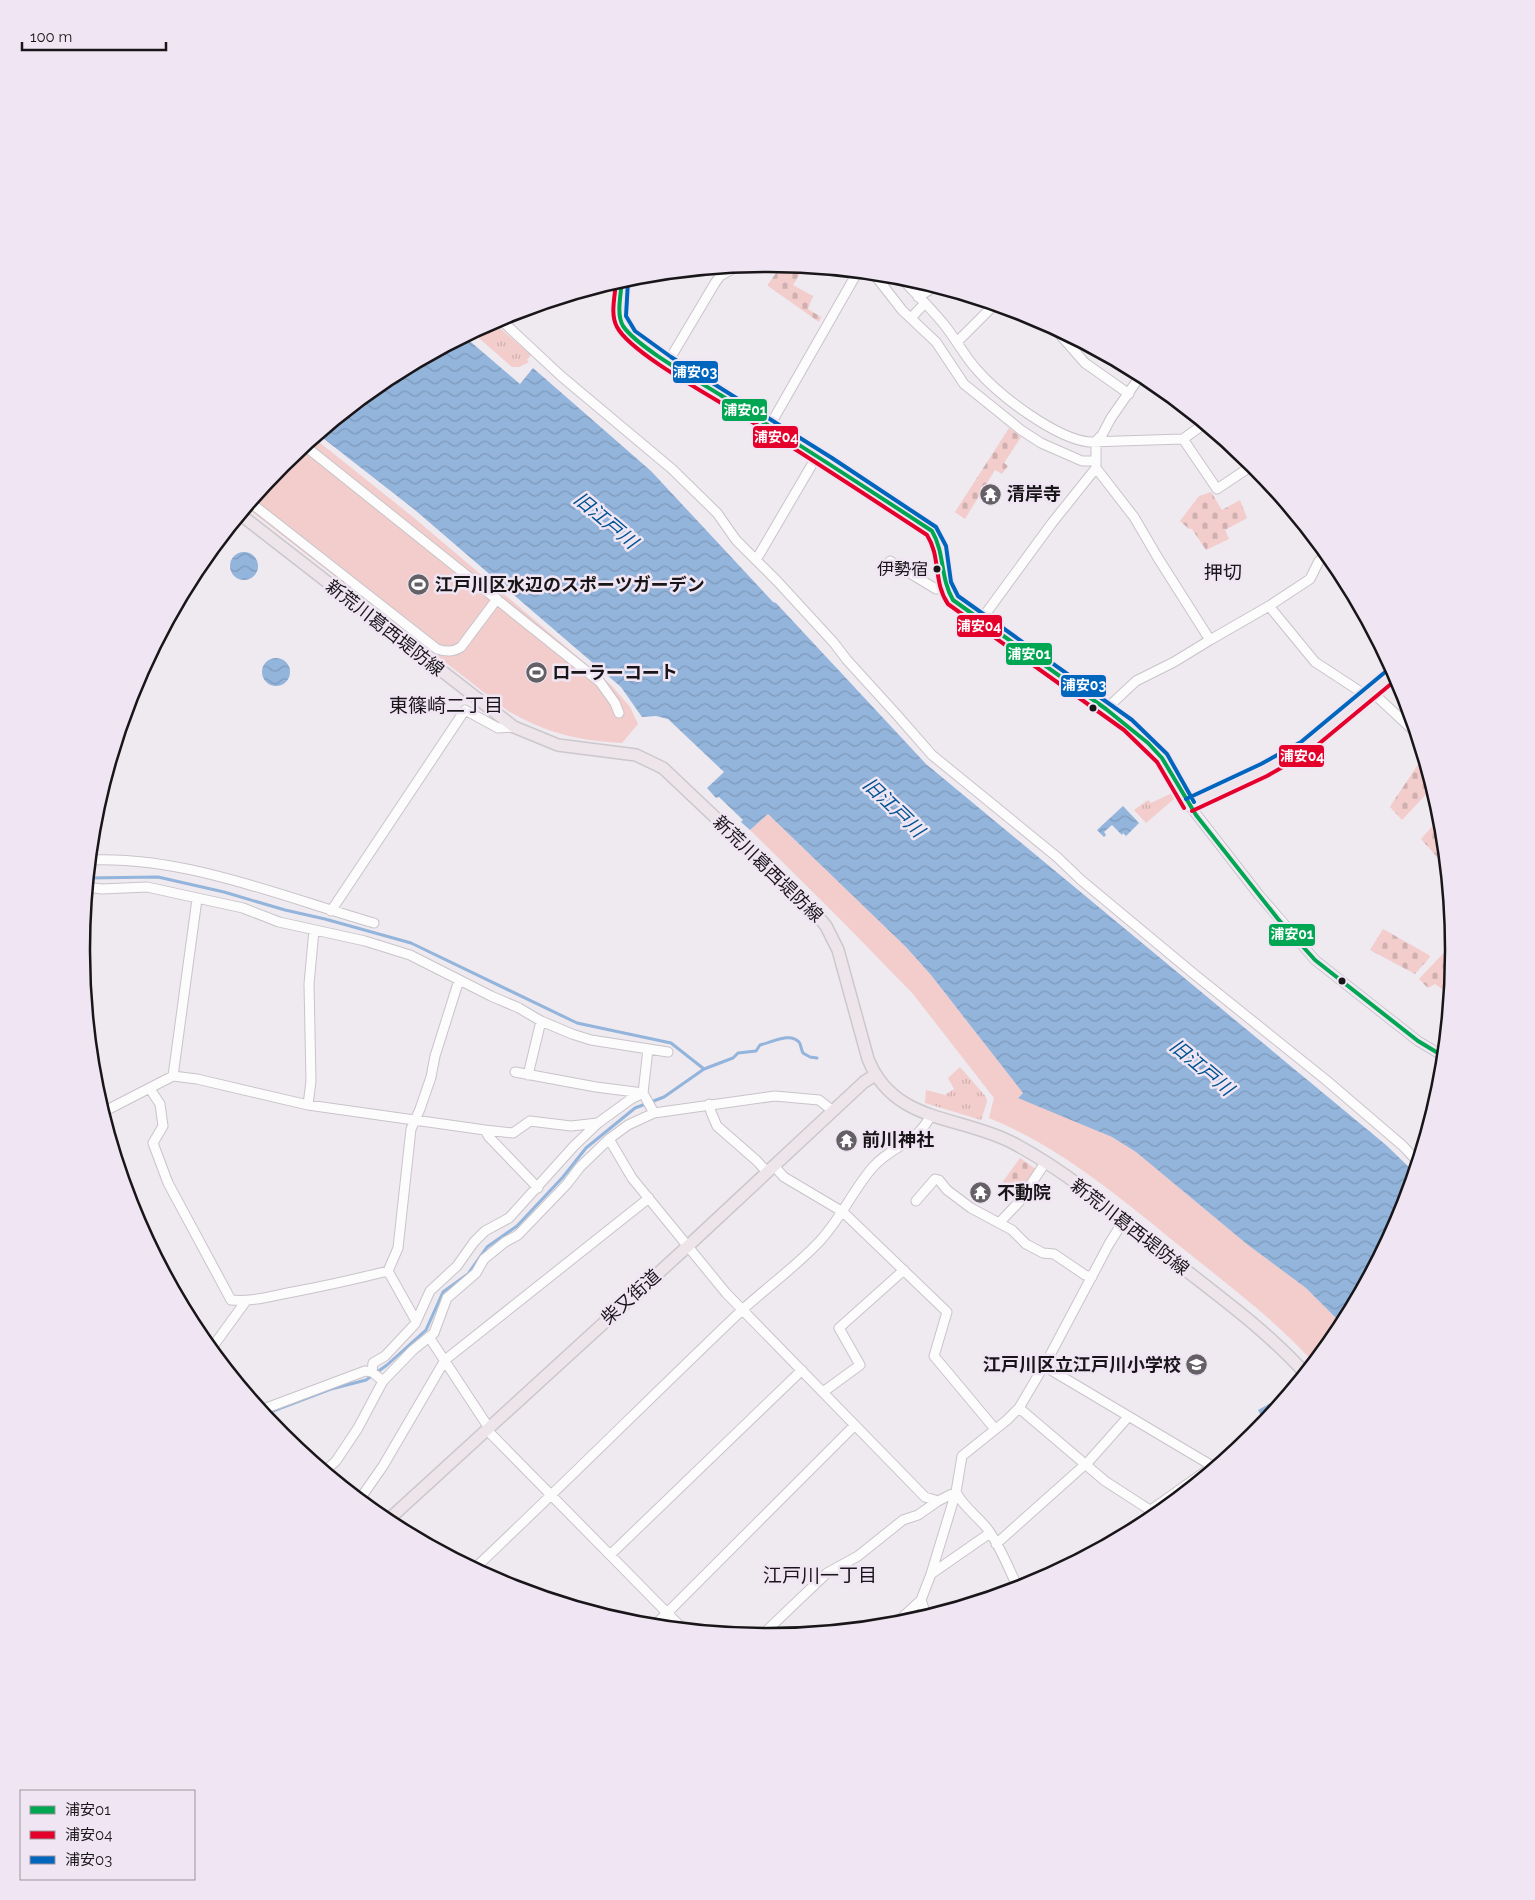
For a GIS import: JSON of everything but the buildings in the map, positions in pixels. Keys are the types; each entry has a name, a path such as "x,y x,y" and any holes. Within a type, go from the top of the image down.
{"main road":[{"path":"621,289 619,308 622,324 631,336 668,362 932,531 942,549 942,571 945,586 953,600 1135,731 1162,758 1189,805 1287,758 1310,742 1388,679"},
{"name":"新荒川葛西堤防線","path":"246,519 514,728 558,746 636,755 663,768 811,908 826,926 838,950 867,1054 875,1075 886,1089 904,1104 930,1115 1006,1140 1045,1163 1124,1220 1259,1329 1300,1368"},
{"name":"柴又街道","path":"394,1515 864,1082 875,1075"}],"street":[{"path":"668,362 715,283 724,274"},
{"path":"769,427 854,278"},
{"path":"880,282 890,296 936,342 964,384 1020,430 1082,461 1096,464"},
{"path":"910,288 942,322 978,372 1021,409 1036,419 1078,440 1089,442 1183,439 1198,428"},
{"path":"911,318 921,300 928,293"},
{"path":"956,342 989,310"},
{"path":"506,325 561,376 672,469 718,513 736,540 834,643 932,755 1057,857 1075,876 1326,1080 1413,1156"},
{"path":"1067,342 1086,363 1129,394"},
{"path":"1096,441 1102,436 1111,418 1136,382"},
{"path":"1183,439 1218,489 1246,470"},
{"path":"1096,441 1096,464 1134,517 1210,640"},
{"path":"311,450 600,682 620,713"},
{"path":"756,560 817,456"},
{"path":"981,620 1096,464"},
{"path":"255,506 437,649 446,652 455,651 461,647 497,599"},
{"path":"1106,709 1136,680 1174,662 1269,606 1310,579 1321,560"},
{"path":"890,561 936,589 945,586"},
{"path":"1269,606 1315,662 1369,694 1406,725"},
{"path":"331,911 466,710 498,728 514,728"},
{"path":"1189,805 1269,907 1315,960 1418,1041 1437,1052"},
{"path":"96,860 185,869 240,882 374,923"},
{"path":"93,888 147,887 243,908 279,922 365,941 410,955 519,1008 541,1021 592,1040 668,1052"},
{"path":"173,1076 197,899"},
{"path":"308,1105 312,1081 309,984 314,930"},
{"path":"388,1271 398,1248 411,1129 430,1077 434,1056 459,980"},
{"path":"528,1075 541,1021"},
{"path":"648,1049 643,1092 654,1113"},
{"path":"515,1072 596,1088 643,1092"},
{"path":"109,1109 173,1076 197,1079 308,1105 485,1130 513,1133 530,1121 571,1126 598,1123"},
{"path":"150,1089 160,1104 163,1126 153,1143 168,1183 231,1300 246,1301 317,1289 388,1271"},
{"path":"372,1372 373,1363 385,1356 416,1321 430,1292 457,1266 474,1242 485,1231 510,1218 574,1146 598,1123 643,1092"},
{"path":"330,1466 336,1461 358,1428 384,1381 413,1350 434,1333 447,1298 476,1273 484,1259 505,1242 518,1235 567,1184 580,1167 609,1139 628,1125 654,1113 775,1096 819,1100 833,1111"},
{"path":"709,1104 717,1126 756,1160 843,1212 947,1312 934,1356 994,1429"},
{"path":"480,1563 743,1309 818,1243 843,1212 860,1184 874,1166 889,1153 916,1136 926,1125 930,1115"},
{"path":"485,1130 489,1137 538,1188"},
{"path":"609,1139 632,1178 726,1293 925,1497 938,1501"},
{"path":"1000,1222 1019,1202 1045,1163"},
{"path":"916,1201 935,1179 939,1180 947,1190 971,1208 1000,1222 1012,1230 1026,1244 1043,1253 1054,1254 1092,1277"},
{"path":"364,1493 383,1466 445,1360 649,1198"},
{"path":"908,1612 921,1600 931,1574 956,1492 962,1456 994,1429 1008,1420 1019,1408 1124,1220"},
{"path":"822,1392 860,1365 839,1328 904,1270"},
{"path":"388,1271 416,1321"},
{"path":"216,1342 246,1301"},
{"path":"429,1337 488,1429 675,1621"},
{"path":"1044,1366 1208,1464"},
{"path":"610,1555 802,1370"},
{"path":"268,1407 365,1371 372,1372 384,1381"},
{"path":"1019,1408 1105,1481 1149,1509"},
{"path":"996,1544 1089,1461 1128,1417"},
{"path":"661,1619 854,1426"},
{"path":"769,1628 827,1573 858,1556 898,1524 918,1515 938,1501 956,1492"},
{"path":"956,1492 959,1498 990,1533 1014,1581"},
{"path":"931,1574 990,1533"},
{"path":"921,1600 924,1608"}],"green space":[{"path":"777,272 800,273 793,285 813,296 808,309 821,317 819,322 768,286"},
{"path":"500,328 531,355 527,360 529,362 519,367 512,367 478,337"},
{"path":"1009,428 1021,437 1004,463 1008,466 1002,474 995,470 965,519 955,512"},
{"name":"江戸川区水辺のスポーツガーデン","path":"319,442 413,517 611,685 630,707 638,724 622,743 591,740 550,730 508,711 251,511 288,471"},
{"path":"1211,492 1222,510 1240,500 1247,518 1225,530 1229,539 1206,550 1192,529 1189,529 1180,521 1199,496"},
{"path":"1419,764 1426,794 1402,820 1390,807"},
{"path":"1172,793 1175,798 1146,823 1134,810 1148,800 1151,803"},
{"path":"768,814 906,947 931,975 1023,1093 1018,1097 1112,1137 1136,1152 1248,1245 1306,1288 1336,1318 1308,1357 1250,1302 1090,1175 1041,1144 989,1118 994,1098 913,994 750,830"},
{"path":"1433,825 1438,859 1421,839"},
{"path":"1383,929 1429,955 1430,957 1415,974 1370,950"},
{"path":"1445,952 1444,990 1435,984 1428,988 1419,979"},
{"path":"960,1067 986,1097 987,1102 981,1120 925,1103 926,1090 945,1095 954,1089 948,1078"},
{"path":"1020,1158 1037,1170 1015,1198 999,1187"}],"water":[{"name":"旧江戸川","path":"470,341 520,384 533,368 651,471 926,764 1386,1145 1409,1167 1375,1250 1336,1318 1306,1288 1248,1245 1136,1152 1112,1137 1018,1098 1023,1093 931,975 906,947 768,814 750,830 741,822 743,820 707,788 724,772 668,719 656,716 642,717 621,687 415,510 324,439 391,387 429,363"},
{"path":"244,552 254,556 258,566 254,576 244,580 234,576 230,566 234,556"},
{"path":"276,658 286,662 290,672 286,682 276,686 266,682 262,672 266,662"},
{"path":"1123,806 1139,823 1126,836 1123,833 1122,835 1112,825 1104,832 1106,835 1104,837 1097,830"},
{"path":"1272,1402 1260,1415 1258,1410"}],"waterway":[{"path":"94,878 158,877 224,892 411,943 577,1023 671,1043 704,1069 733,1058 738,1053 756,1051 760,1045 786,1038 795,1039 800,1043 803,1053 817,1058"},
{"path":"272,1412 331,1389 366,1380 387,1365 426,1330 443,1292 468,1274 487,1247 517,1226 563,1177 586,1148 635,1108 664,1097 704,1069"}],"transit line":[{"name":"浦安03","path":"628,288 626,316 635,331 671,357 832,458 936,527 946,546 951,582 958,596 1132,720 1167,754 1194,802"},
{"name":"浦安01","path":"621,289 621,321 623,326 641,344 932,531 939,548 946,583 953,600 1106,709 1148,743 1162,758 1196,815 1278,919 1315,960 1418,1041 1437,1052"},
{"name":"浦安04","path":"615,291 615,322 625,337 637,348 670,372 782,441 927,535 934,552 940,587 948,604 1124,730 1157,762 1184,808"},
{"name":"浦安03","path":"1186,799 1261,764 1301,742 1385,672"},
{"name":"浦安04","path":"1192,811 1267,776 1309,752 1390,685"}],"place":[{"name":"清岸寺","path":"991,494"},
{"name":"伊勢宿","path":"937,569"},
{"name":"江戸川区水辺のスポーツガーデン","path":"419,585"},
{"name":"ローラーコート","path":"536,673"},
{"name":"前川神社","path":"846,1140"},
{"name":"不動院","path":"981,1193"},
{"name":"江戸川区立江戸川小学校","path":"1197,1365"}],"district":[{"name":"押切","path":"1223,572"},
{"name":"東篠崎二丁目","path":"446,705"},
{"name":"江戸川一丁目","path":"820,1575"}]}
